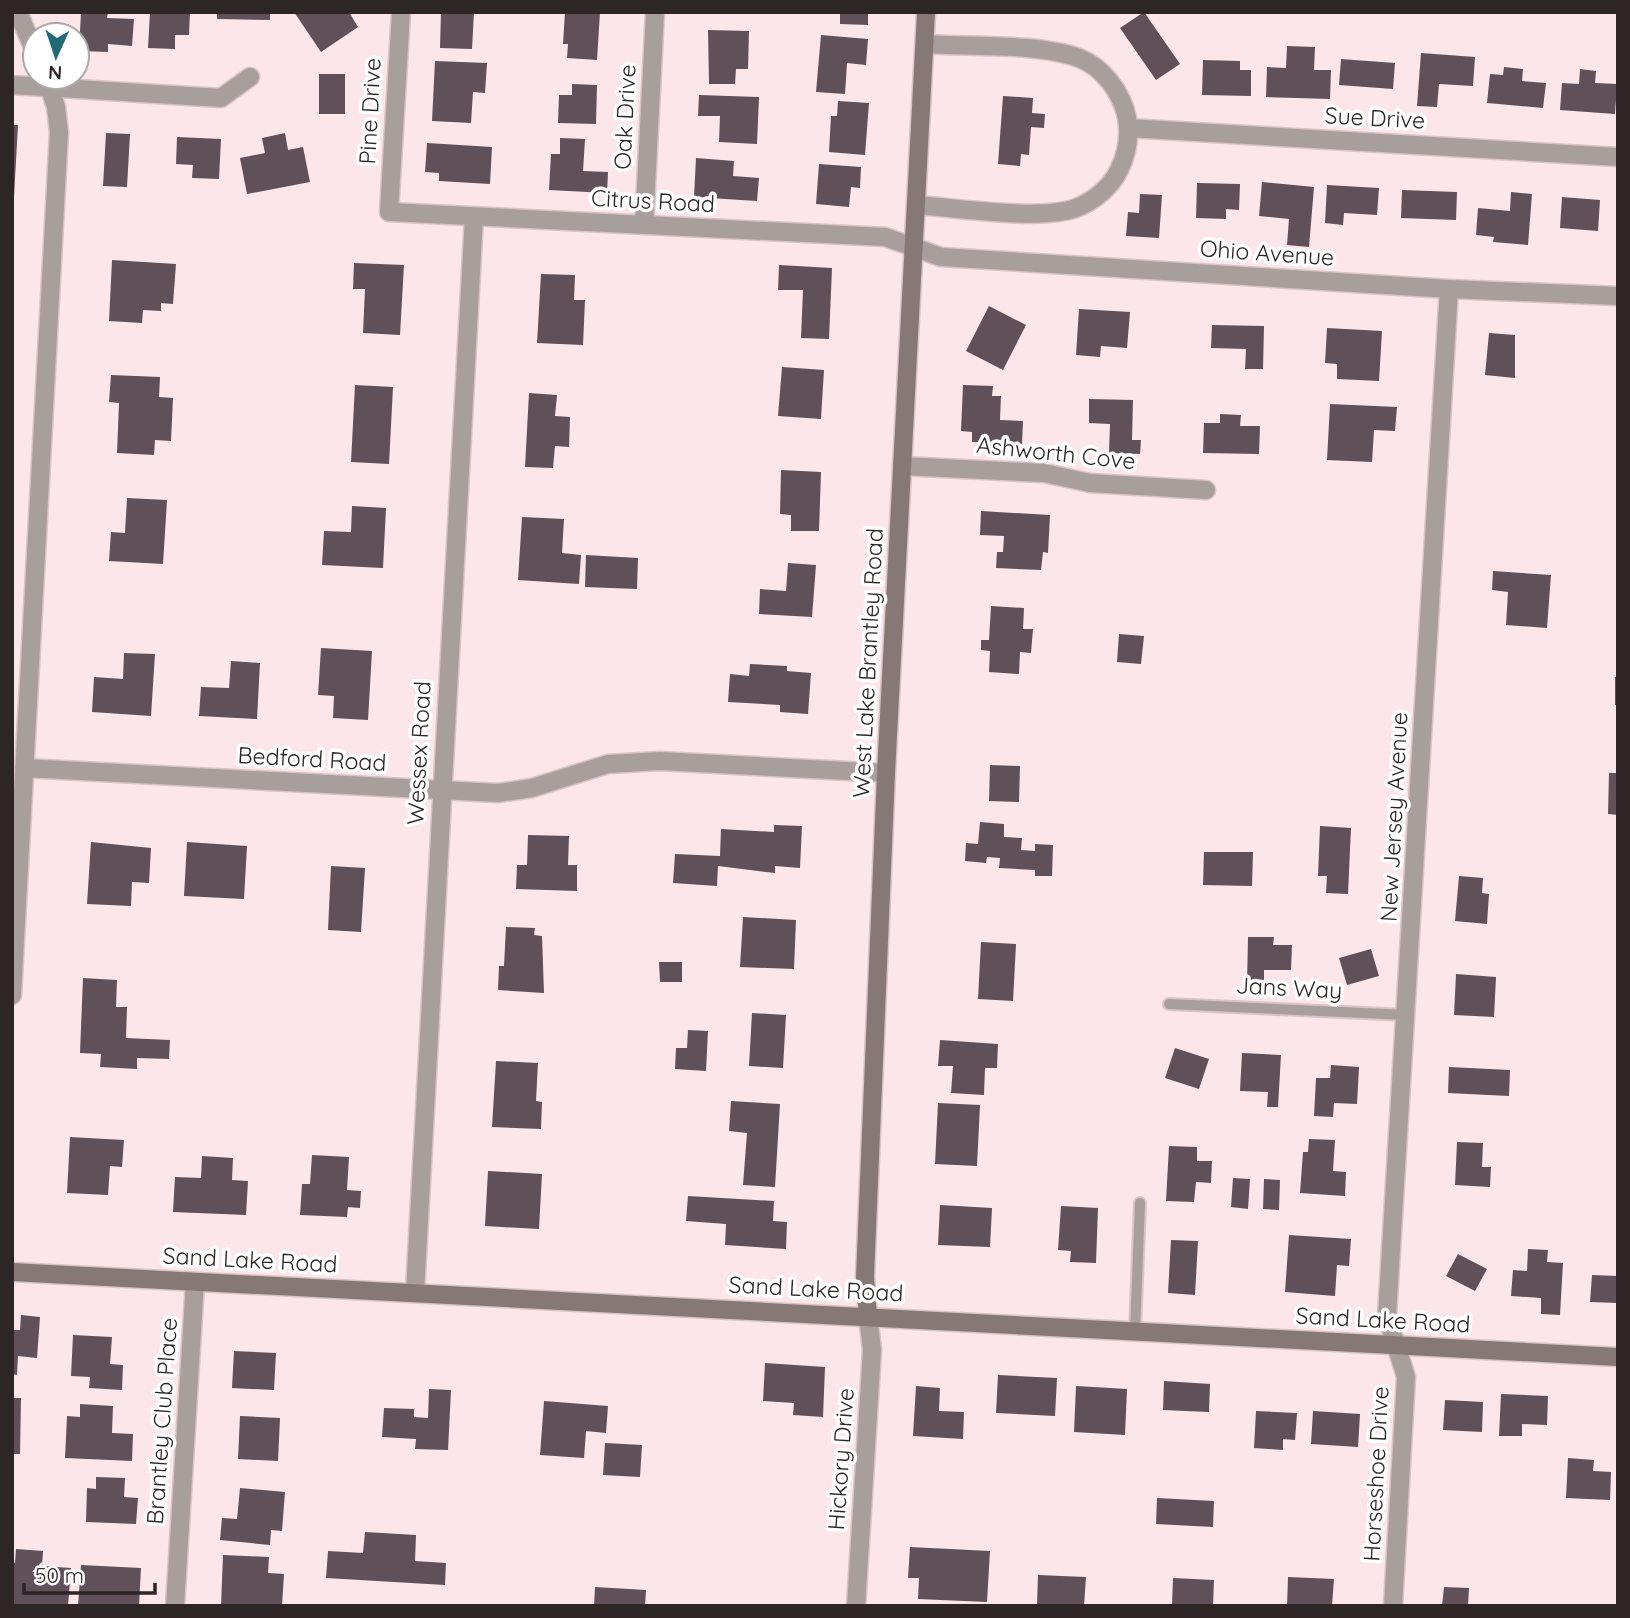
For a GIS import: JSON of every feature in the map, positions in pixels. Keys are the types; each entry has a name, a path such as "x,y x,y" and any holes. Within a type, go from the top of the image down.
{"street":[{"name":"Pine Drive","path":"389,212 401,12"},
{"name":"Oak Drive","path":"644,225 655,12"},
{"name":"West Lake Brantley Road","path":"868,1316 865,1277 886,773 926,12"},
{"path":"917,205 1048,213 1076,208 1098,196 1115,178 1125,158 1128,128 1117,93 1100,69 1080,58 1051,51 925,44"},
{"path":"91,86 221,98 250,77"},
{"path":"12,995 59,132 50,91"},
{"name":"Sue Drive","path":"1128,128 1618,157"},
{"name":"Citrus Road","path":"389,212 885,237 914,247"},
{"name":"Wessex Road","path":"415,1292 474,217"},
{"name":"Ohio Avenue","path":"914,247 941,257 1449,289 1618,296"},
{"name":"New Jersey Avenue","path":"1396,1345 1387,1316 1449,289"},
{"name":"Ashworth Cove","path":"902,466 1044,473 1090,483 1206,491"},
{"name":"Bedford Road","path":"24,768 498,793 532,788 608,764 660,761 886,773"},
{"name":"Sand Lake Road","path":"12,1272 1618,1357"},
{"name":"Brantley Club Place","path":"175,1606 195,1282"},
{"name":"Hickory Drive","path":"856,1606 872,1350 868,1316"},
{"name":"Horseshoe Drive","path":"1393,1606 1406,1377 1396,1345"}],"lane":[{"name":"Jans Way","path":"1169,1004 1407,1015"},
{"path":"1135,1331 1140,1203"}],"building":[{"path":"81,12 108,12 107,18 134,19 132,46 108,44 108,52 91,51 91,21 81,21"},
{"path":"150,12 190,12 189,35 175,35 175,49 148,48"},
{"path":"217,12 270,12 270,20 217,19"},
{"path":"294,12 349,12 358,27 321,52"},
{"path":"441,12 474,12 472,49 440,48"},
{"path":"565,12 600,12 597,60 567,58 568,44 563,44"},
{"path":"840,12 868,12 868,25 840,24"},
{"path":"1144,12 1180,64 1156,80 1120,28"},
{"path":"708,30 749,31 748,69 736,69 735,84 709,84"},
{"path":"821,35 868,39 866,65 847,63 845,94 816,92"},
{"path":"1287,46 1315,47 1314,70 1331,70 1330,99 1266,97 1267,67 1286,68"},
{"path":"1421,53 1475,57 1473,86 1439,84 1437,107 1417,106"},
{"path":"1341,59 1395,63 1393,89 1339,85"},
{"path":"1203,60 1240,61 1240,70 1251,70 1251,96 1202,95"},
{"path":"435,61 487,63 485,93 473,92 471,123 432,121"},
{"path":"1504,67 1523,69 1522,81 1546,83 1543,108 1487,103 1490,74 1503,75"},
{"path":"1580,69 1596,71 1595,83 1617,84 1615,114 1560,110 1562,83 1579,84"},
{"path":"319,74 345,74 345,114 319,114"},
{"path":"572,84 597,85 596,124 558,123 559,95 572,95"},
{"path":"699,95 759,97 757,144 719,142 720,116 698,116"},
{"path":"1003,96 1033,98 1032,113 1045,114 1044,128 1031,127 1029,155 1021,154 1020,166 998,164"},
{"path":"838,101 869,103 865,155 829,152 831,116 837,116"},
{"path":"12,125 18,125 14,197 12,197"},
{"path":"106,133 130,134 127,187 103,186"},
{"path":"285,133 288,150 303,147 310,182 247,194 240,158 265,153 262,138"},
{"path":"177,137 221,139 219,179 192,178 193,165 176,164"},
{"path":"560,138 585,139 583,171 608,172 607,193 549,190 551,154 560,154"},
{"path":"427,143 492,147 490,184 439,181 439,173 425,172"},
{"path":"696,158 734,161 733,176 759,178 757,201 694,197"},
{"path":"819,164 861,167 860,188 851,187 849,207 816,204"},
{"path":"1262,182 1314,187 1309,247 1287,245 1289,219 1259,216"},
{"path":"1197,183 1240,184 1239,210 1226,209 1226,219 1196,218"},
{"path":"1327,185 1379,188 1377,215 1344,213 1343,225 1325,223"},
{"path":"1402,190 1457,192 1456,220 1401,218"},
{"path":"1511,192 1532,194 1528,245 1493,242 1494,237 1476,235 1478,208 1510,211"},
{"path":"1140,194 1162,195 1159,238 1126,236 1128,212 1139,213"},
{"path":"1562,197 1600,200 1598,231 1560,228"},
{"path":"112,260 176,264 173,304 161,303 161,311 143,310 142,323 109,321"},
{"path":"354,263 404,265 400,335 363,333 365,289 353,289"},
{"path":"779,265 832,268 829,339 801,338 803,290 778,290"},
{"path":"541,274 575,275 574,300 585,300 583,345 537,343"},
{"path":"989,306 1026,325 1003,370 966,351"},
{"path":"1079,309 1130,312 1127,348 1101,346 1100,357 1076,355"},
{"path":"1212,325 1264,326 1263,369 1245,369 1246,349 1211,348"},
{"path":"1327,328 1382,331 1379,381 1337,379 1337,364 1325,363"},
{"path":"1489,333 1515,335 1515,378 1485,375"},
{"path":"782,367 824,370 821,419 778,416"},
{"path":"111,375 160,377 159,397 173,398 171,441 155,440 154,455 117,453 119,403 109,402"},
{"path":"355,385 393,387 389,464 351,462"},
{"path":"963,385 993,386 992,396 1001,396 1000,420 1023,421 1022,444 972,442 972,432 961,431"},
{"path":"529,393 557,395 555,416 570,417 569,447 555,446 553,468 525,467"},
{"path":"1089,399 1133,400 1132,440 1141,440 1140,454 1109,453 1110,424 1089,423"},
{"path":"1330,404 1397,407 1395,431 1374,430 1372,462 1327,460"},
{"path":"1220,414 1241,415 1240,426 1260,426 1259,454 1203,453 1204,423 1220,423"},
{"path":"781,470 821,472 819,531 791,531 791,515 780,514"},
{"path":"127,498 167,500 163,564 109,561 111,532 125,533"},
{"path":"352,506 386,508 383,568 322,565 324,531 351,532"},
{"path":"981,511 1050,515 1048,553 1043,552 1041,570 996,568 997,552 1003,552 1004,536 980,535"},
{"path":"522,517 564,519 562,553 581,555 579,584 518,580"},
{"path":"586,555 638,558 637,589 585,587"},
{"path":"788,563 816,565 812,617 759,614 760,589 786,591"},
{"path":"1493,571 1551,575 1547,628 1506,625 1508,592 1492,590"},
{"path":"991,606 1024,608 1023,629 1033,629 1031,653 1020,652 1019,674 989,672 990,651 981,650 981,640 989,640"},
{"path":"1119,634 1144,636 1141,664 1117,662"},
{"path":"321,648 372,651 368,720 333,718 334,696 318,695"},
{"path":"124,653 155,654 151,716 92,712 94,677 123,679"},
{"path":"231,661 260,663 257,719 199,716 201,687 229,688"},
{"path":"750,664 787,666 787,671 811,673 808,714 780,712 780,705 728,702 730,674 749,676"},
{"path":"1615,677 1618,677 1618,705 1615,705"},
{"path":"990,765 1020,766 1019,802 989,801"},
{"path":"1609,773 1618,773 1618,815 1608,814"},
{"path":"980,822 1004,824 1004,837 1022,838 1021,850 1035,851 1035,844 1053,845 1052,876 1035,876 1035,870 999,868 1000,858 987,857 986,863 965,861 966,843 978,844"},
{"path":"774,825 802,826 800,868 775,866 775,873 718,866 717,886 673,883 675,854 720,856 721,829 774,832"},
{"path":"1320,826 1351,828 1348,894 1326,893 1327,876 1318,876"},
{"path":"528,835 569,836 568,865 577,865 577,891 516,889 517,865 527,865"},
{"path":"91,842 151,848 149,883 132,882 131,906 87,904"},
{"path":"187,842 247,846 244,899 184,896"},
{"path":"1204,852 1253,852 1252,886 1203,885"},
{"path":"331,866 365,868 361,932 328,930"},
{"path":"1459,876 1483,878 1482,893 1489,894 1487,924 1455,921"},
{"path":"743,917 796,920 794,969 740,967"},
{"path":"506,927 535,928 534,935 542,936 544,993 498,990 499,966 504,966"},
{"path":"1248,937 1274,937 1273,945 1292,945 1291,970 1264,970 1264,985 1247,985"},
{"path":"981,942 1016,944 1013,1001 978,999"},
{"path":"1371,949 1379,976 1347,985 1339,958"},
{"path":"659,962 682,962 682,982 660,982"},
{"path":"1456,974 1496,977 1494,1017 1454,1015"},
{"path":"83,978 117,980 116,1007 127,1007 126,1038 170,1040 169,1059 137,1058 137,1069 100,1067 101,1054 80,1053"},
{"path":"752,1013 786,1015 783,1068 749,1066"},
{"path":"688,1030 708,1031 706,1071 675,1069 676,1048 687,1048"},
{"path":"940,1040 998,1044 997,1068 985,1068 984,1095 951,1093 953,1066 938,1066"},
{"path":"1175,1048 1209,1059 1199,1089 1165,1078"},
{"path":"1242,1053 1281,1055 1278,1107 1267,1107 1268,1092 1240,1091"},
{"path":"496,1061 538,1063 536,1101 542,1102 541,1129 492,1127"},
{"path":"1331,1065 1359,1067 1357,1104 1334,1103 1333,1117 1314,1116 1316,1078 1330,1078"},
{"path":"1449,1067 1510,1070 1509,1096 1448,1093"},
{"path":"731,1101 780,1104 775,1187 743,1185 747,1133 729,1131"},
{"path":"938,1103 980,1105 977,1166 935,1164"},
{"path":"70,1137 124,1140 122,1167 110,1166 108,1195 67,1193"},
{"path":"1309,1139 1335,1140 1333,1171 1346,1172 1345,1196 1300,1193 1303,1152 1308,1152"},
{"path":"1457,1142 1483,1143 1482,1167 1491,1167 1490,1187 1455,1185"},
{"path":"1169,1146 1197,1147 1197,1161 1212,1161 1211,1183 1196,1182 1194,1202 1166,1201"},
{"path":"312,1155 349,1157 347,1190 361,1191 360,1208 348,1207 347,1217 300,1215 302,1184 310,1184"},
{"path":"202,1156 233,1158 232,1180 248,1181 246,1215 173,1212 175,1177 201,1178"},
{"path":"488,1171 542,1174 539,1229 485,1226"},
{"path":"1233,1178 1250,1179 1248,1209 1231,1207"},
{"path":"1264,1179 1280,1180 1279,1210 1263,1209"},
{"path":"688,1196 774,1201 773,1221 787,1222 786,1249 725,1245 726,1224 686,1221"},
{"path":"940,1205 992,1208 990,1247 938,1245"},
{"path":"1061,1206 1098,1208 1096,1263 1070,1262 1071,1251 1058,1250"},
{"path":"1289,1235 1351,1239 1349,1266 1337,1265 1335,1296 1285,1292"},
{"path":"1171,1240 1198,1241 1195,1295 1168,1293"},
{"path":"1528,1249 1548,1250 1547,1262 1563,1263 1560,1315 1541,1314 1541,1298 1511,1296 1513,1270 1527,1271"},
{"path":"1458,1254 1487,1269 1475,1291 1446,1276"},
{"path":"1592,1275 1618,1276 1618,1303 1590,1302"},
{"path":"21,1315 40,1317 37,1358 18,1356 17,1375 12,1374 12,1330 20,1330"},
{"path":"73,1335 112,1337 110,1364 123,1365 122,1390 89,1388 90,1377 71,1376"},
{"path":"234,1351 276,1353 274,1390 232,1388"},
{"path":"765,1363 825,1367 823,1417 793,1415 794,1403 763,1401"},
{"path":"998,1375 1057,1378 1055,1416 996,1413"},
{"path":"1164,1381 1210,1384 1209,1412 1163,1410"},
{"path":"916,1386 940,1388 939,1411 964,1412 963,1439 913,1436"},
{"path":"1076,1386 1127,1389 1125,1435 1074,1432"},
{"path":"429,1389 451,1390 448,1450 415,1449 416,1439 382,1437 384,1408 414,1409 414,1417 428,1418"},
{"path":"1501,1394 1548,1396 1547,1425 1522,1424 1522,1436 1499,1436"},
{"path":"12,1398 21,1398 20,1454 12,1454"},
{"path":"1445,1400 1483,1402 1482,1432 1443,1430"},
{"path":"544,1401 608,1406 606,1433 586,1431 584,1458 540,1455"},
{"path":"80,1404 113,1406 112,1433 133,1434 132,1461 65,1458 67,1416 80,1417"},
{"path":"1256,1411 1297,1413 1295,1440 1283,1439 1283,1450 1254,1448"},
{"path":"1313,1411 1360,1414 1358,1447 1311,1444"},
{"path":"240,1416 280,1418 278,1461 238,1459"},
{"path":"605,1443 642,1445 640,1477 603,1475"},
{"path":"1568,1458 1594,1460 1593,1471 1611,1472 1610,1500 1566,1498"},
{"path":"96,1477 125,1478 124,1497 138,1498 136,1524 86,1522 87,1488 96,1489"},
{"path":"240,1488 285,1492 282,1531 271,1530 270,1545 220,1540 222,1518 237,1519"},
{"path":"1157,1498 1214,1501 1213,1527 1156,1524"},
{"path":"365,1532 416,1535 415,1561 446,1563 445,1585 326,1578 328,1551 363,1553"},
{"path":"910,1547 990,1551 987,1602 918,1599 919,1578 908,1578"},
{"path":"16,1549 43,1551 42,1566 71,1568 68,1606 12,1606 12,1562 15,1563"},
{"path":"223,1555 269,1557 268,1573 284,1574 282,1606 221,1606"},
{"path":"81,1565 141,1568 139,1606 78,1606"},
{"path":"1038,1575 1086,1577 1084,1606 1037,1605"},
{"path":"1288,1577 1334,1579 1332,1606 1287,1606"},
{"path":"1173,1578 1214,1580 1213,1606 1172,1605"},
{"path":"595,1587 646,1590 645,1606 594,1606"},
{"path":"1444,1587 1469,1588 1468,1606 1442,1606"}]}
